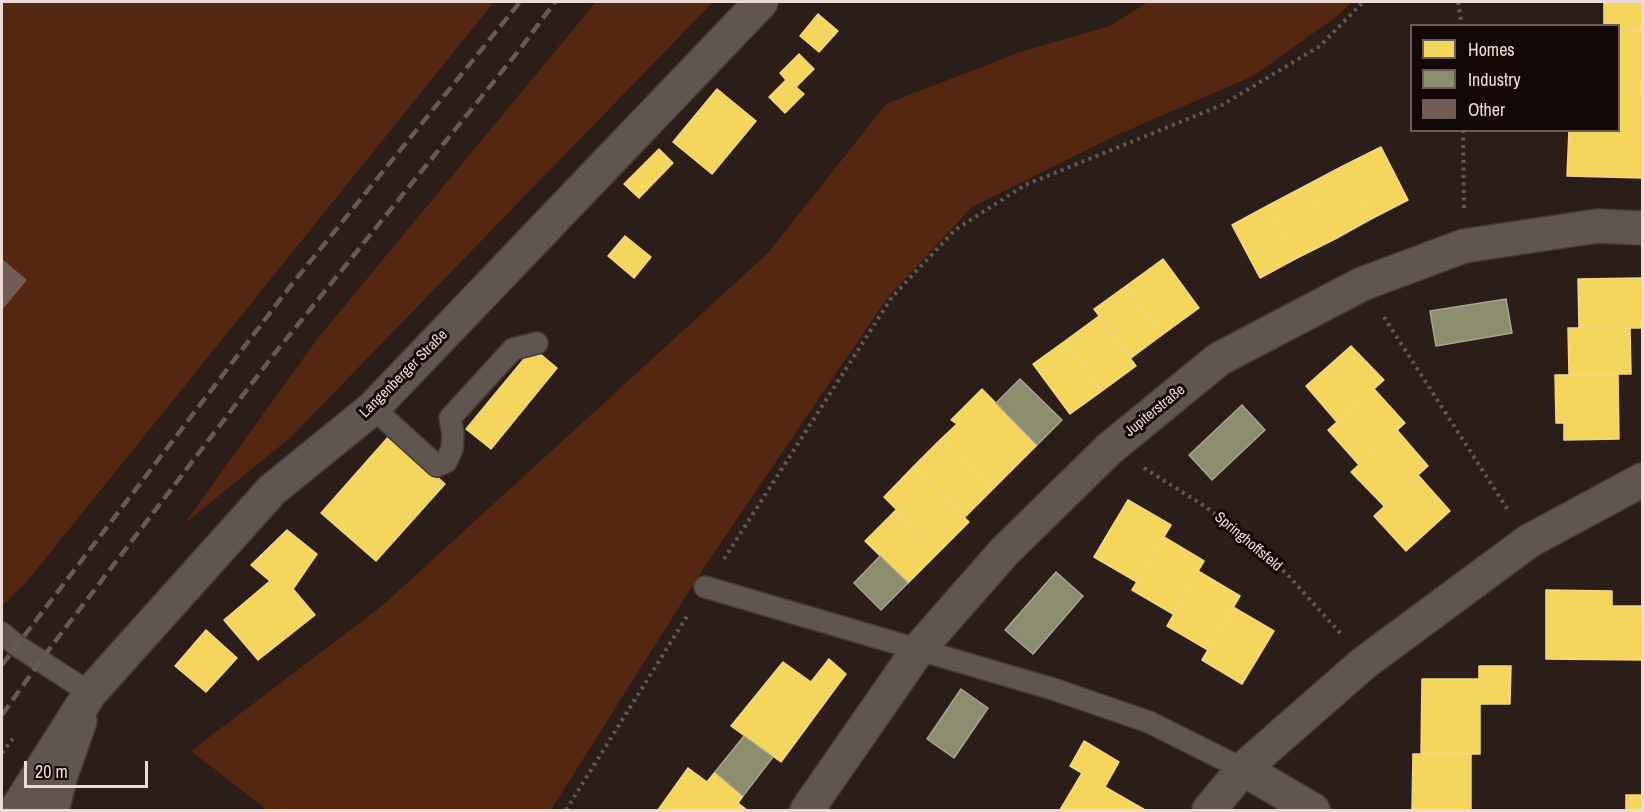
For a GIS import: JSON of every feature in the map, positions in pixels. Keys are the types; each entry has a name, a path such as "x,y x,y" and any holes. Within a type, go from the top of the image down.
{"street":[{"name":"Langenberger Straße","path":"16,810 90,693 272,490 373,408 761,2"},
{"name":"Jupiterstraße","path":"807,810 918,650 1004,552 1109,449 1219,359 1362,284 1464,246 1597,226 1642,228"},
{"path":"1209,810 1243,769 1364,663 1529,541 1642,480"},
{"path":"51,810 90,693"},
{"path":"1243,769 1313,810"}],"lane":[{"path":"373,408 437,466 446,462 452,449 453,434 450,418 513,349 537,343"},
{"path":"705,587 1053,689 1149,722 1243,769"},
{"path":"2,633 16,645 90,693"}],"path":[{"path":"566,810 705,587 892,297 955,230 1025,185 1222,105 1320,46 1363,2"},
{"path":"1458,2 1462,24"},
{"path":"1463,132 1464,246"},
{"path":"1362,284 1529,541"},
{"name":"Springhoffsfeld","path":"1109,449 1160,477 1206,507 1287,574 1325,614 1364,663"}],"shaded area":[{"path":"2,2 494,2 25,584 2,606"},
{"path":"596,2 713,2 290,438 184,524 318,338"},
{"path":"1148,2 1351,2 1340,14 1253,76 1117,135 972,207 888,297 703,569 551,810 267,810 191,751 383,605 768,253 886,104 1020,52 1110,26"}],"building: Homes":[{"path":"1604,2 1642,2 1642,31 1620,30 1620,24 1604,24"},
{"path":"818,14 838,31 819,52 800,36"},
{"path":"1620,30 1642,31 1642,88 1620,88"},
{"path":"799,54 814,69 796,87 804,94 785,113 769,97 786,80 780,73"},
{"path":"1620,88 1642,88 1642,178 1567,176 1569,132 1620,132"},
{"path":"717,89 756,121 712,174 673,142"},
{"path":"1381,147 1408,200 1371,219 1343,166"},
{"path":"659,149 673,163 639,198 624,184"},
{"path":"1343,166 1371,219 1335,239 1307,185"},
{"path":"1307,185 1335,239 1297,258 1269,205"},
{"path":"1269,205 1297,258 1260,278 1232,225"},
{"path":"625,236 651,257 634,278 608,256"},
{"path":"1163,259 1199,308 1162,335 1126,286"},
{"path":"1642,278 1642,328 1579,328 1578,279"},
{"path":"1126,286 1162,335 1131,358 1094,309"},
{"path":"1099,316 1136,366 1102,391 1065,341"},
{"path":"1568,328 1630,328 1631,374 1569,374"},
{"path":"1065,341 1102,391 1070,414 1033,364"},
{"path":"1351,346 1384,380 1337,422 1306,386"},
{"path":"533,348 557,368 491,449 466,429"},
{"path":"1618,374 1619,439 1564,440 1564,423 1556,423 1555,375"},
{"path":"982,389 1037,445 992,490 941,439 957,424 951,420"},
{"path":"1374,389 1405,423 1359,465 1328,430"},
{"path":"1397,430 1428,466 1384,506 1351,472"},
{"path":"390,435 445,484 376,561 321,513"},
{"path":"941,439 992,490 964,518 913,467"},
{"path":"913,467 969,522 939,552 884,497"},
{"path":"1418,475 1450,511 1406,551 1374,516"},
{"path":"1128,500 1171,525 1137,582 1094,557"},
{"path":"896,510 939,552 908,583 865,541"},
{"path":"287,530 317,554 293,589 315,615 258,660 224,620 270,581 251,565"},
{"path":"1164,537 1204,561 1173,614 1132,590"},
{"path":"1198,571 1240,596 1208,650 1167,626"},
{"path":"1546,590 1612,591 1612,606 1642,606 1642,660 1546,659"},
{"path":"1233,607 1274,631 1242,684 1202,660"},
{"path":"206,630 237,658 206,692 175,666"},
{"path":"829,659 846,674 781,762 731,726 783,662 811,682"},
{"path":"1479,666 1511,666 1510,704 1480,704 1480,754 1421,754 1422,679 1479,679"},
{"path":"1084,741 1119,762 1105,787 1145,810 1060,810 1082,773 1070,766"},
{"path":"1413,754 1471,754 1471,810 1412,810"},
{"path":"688,768 707,782 715,772 743,796 738,803 747,810 658,810"},
{"path":"1626,795 1642,795 1642,810 1626,810"}],"building: Industry":[{"path":"1506,299 1512,333 1436,346 1430,311"},
{"path":"1020,379 1062,420 1037,445 996,403"},
{"path":"1242,405 1265,430 1212,480 1189,455"},
{"path":"880,556 908,583 881,610 854,583"},
{"path":"1056,572 1083,596 1033,654 1005,630"},
{"path":"961,689 988,708 954,758 927,739"},
{"path":"744,736 773,757 743,796 715,772"}],"building: Other":[{"path":"2,259 27,280 2,310"}],"railway":[{"path":"2,665 292,284 520,2"},
{"path":"2,715 41,660 275,353 520,49 555,2"}]}
